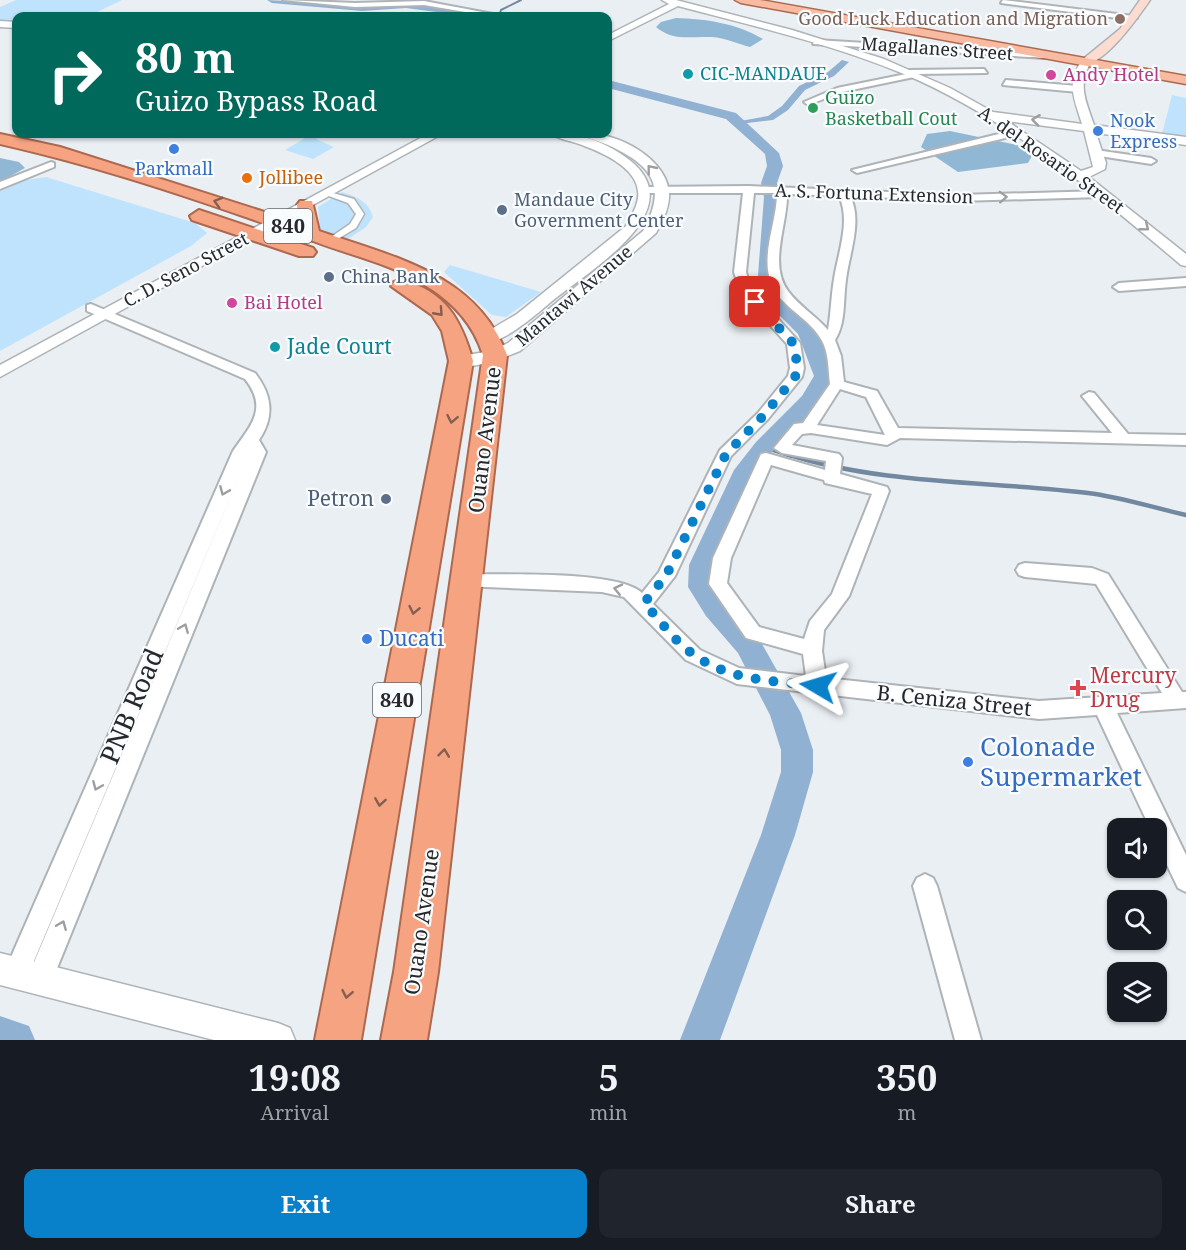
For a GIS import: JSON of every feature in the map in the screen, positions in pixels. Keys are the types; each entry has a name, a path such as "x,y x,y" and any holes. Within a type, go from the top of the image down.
{"highway":[{"name":"Ouano Avenue","path":"0,140 54,151 250,233 384,278 419,294 441,311 453,331 461,361 440,486 405,658 338,1040"},
{"path":"0,152 51,165 208,219 215,227 250,233"},
{"path":"306,205 310,233"},
{"name":"Ouano Avenue","path":"250,233 310,233 405,268 440,285 464,303 492,346 467,581 416,972 404,1040"}],"main road":[{"path":"741,0 1058,57 1186,75"},
{"path":"763,0 1186,80"},
{"path":"1089,60 1124,31 1145,0"}],"street":[{"path":"286,0 424,3 477,12"},
{"name":"A. del Rosario Street","path":"666,0 816,42 911,73 951,93 1079,176 1186,262"},
{"path":"358,2 438,12"},
{"path":"1003,2 1133,18"},
{"path":"612,36 677,3"},
{"path":"1028,14 1055,16 1064,9"},
{"name":"Magallanes Street","path":"816,42 1058,57"},
{"path":"1079,176 1099,169 1078,89 1078,75 1089,60"},
{"path":"808,102 840,90 911,73 984,71"},
{"path":"1006,83 1078,89"},
{"path":"985,114 1186,141"},
{"path":"857,170 1015,133"},
{"name":"C. D. Seno Street","path":"250,233 408,138"},
{"name":"C. D. Seno Street","path":"0,358 306,205 428,138"},
{"path":"575,138 615,155 628,165 645,190"},
{"path":"602,138 615,142 642,158 656,173 663,190"},
{"path":"395,145 408,149"},
{"path":"1096,153 1151,161"},
{"path":"0,186 51,165"},
{"path":"644,603 666,576 726,454 763,416 795,377 798,368 793,343 745,290 740,272 754,189"},
{"name":"A. S. Fortuna Extension","path":"645,190 754,189 959,198 1102,194"},
{"name":"Mantawi Avenue","path":"461,361 492,346 523,317 632,228 643,205 645,190"},
{"name":"Mantawi Avenue","path":"492,346 514,347 649,233 658,219 663,190"},
{"path":"779,190 783,202 774,265 775,278 786,294 829,340 837,384 806,430"},
{"path":"329,193 351,201 358,207 360,214 353,226 331,241"},
{"path":"829,340 835,330 839,286 849,231 848,203 843,193"},
{"path":"1119,287 1186,282"},
{"name":"C. D. Seno Street","path":"0,372 98,311"},
{"name":"PNB Road","path":"19,974 258,452 252,441 263,414 265,399 258,384 250,376 98,311"},
{"path":"832,472 834,458 783,451 781,446 799,427 806,430 887,440 892,438 893,433 872,394 837,384"},
{"path":"1089,396 1123,437"},
{"path":"893,433 1186,440"},
{"path":"813,649 753,633 718,584 722,558 766,458 832,472 881,491 840,596 832,611 815,630 813,649 818,686"},
{"path":"1024,570 1092,575 1102,579 1182,700"},
{"name":"B. Ceniza Street","path":"467,581 602,585 630,592 644,603 693,655 737,676 1039,710 1182,700"},
{"path":"1103,706 1186,880"},
{"path":"925,886 968,1040"},
{"path":"19,974 278,1040"}],"shaded area":[{"path":"16,0 122,0 97,12 12,12 12,23 0,22 0,7"},
{"path":"676,18 721,23 742,29 763,39 750,47 717,38 669,35 656,27 661,22"},
{"path":"1172,95 1186,98 1186,138 1162,134"},
{"path":"950,131 1017,145 1033,154 1028,163 958,172 921,147 927,134"},
{"path":"305,138 316,138 334,147 313,159 285,150"},
{"path":"0,158 19,162 25,168 0,182"},
{"path":"46,177 195,223 207,233 191,246 0,351 0,191 26,180"},
{"path":"342,192 361,200 373,217 366,227 348,239 320,229 318,207"},
{"path":"450,265 541,292 506,317 492,315 444,272"}],"waterway":[{"path":"272,0 362,8 406,5 458,12"},
{"path":"500,12 521,0"},
{"path":"739,122 770,118 785,108 802,88 831,74 845,62"},
{"path":"612,85 731,116 772,153 775,166 769,183 772,197 766,288 773,298 804,328 812,340 825,376 810,400 764,447 743,476 702,565 702,587 716,608 748,645 785,713 797,750 797,772 778,835 700,1040"},
{"path":"764,447 791,456"},
{"path":"787,454 823,464 898,477 1100,495 1186,515"},
{"path":"0,1036 15,1040"}],"place":[{"name":"Good Luck Education and Migration","path":"1120,19"},
{"name":"CIC-MANDAUE","path":"688,74"},
{"name":"Andy Hotel","path":"1051,75"},
{"name":"Guizo Basketball Cout","path":"813,108"},
{"name":"Nook Express","path":"1098,131"},
{"name":"Parkmall","path":"174,149"},
{"name":"Jollibee","path":"247,178"},
{"name":"Mandaue City Government Center","path":"502,210"},
{"name":"China Bank","path":"329,277"},
{"name":"Bai Hotel","path":"232,303"},
{"name":"Jade Court","path":"275,347"},
{"name":"Petron","path":"386,499"},
{"name":"Ducati","path":"367,639"},
{"name":"Mercury Drug","path":"1078,688"},
{"name":"Colonade Supermarket","path":"968,762"}],"route":[{"path":"755,302 793,343 798,368 795,377 763,416 726,454 666,576 644,603 693,655 720,669 737,676 818,686"}]}
